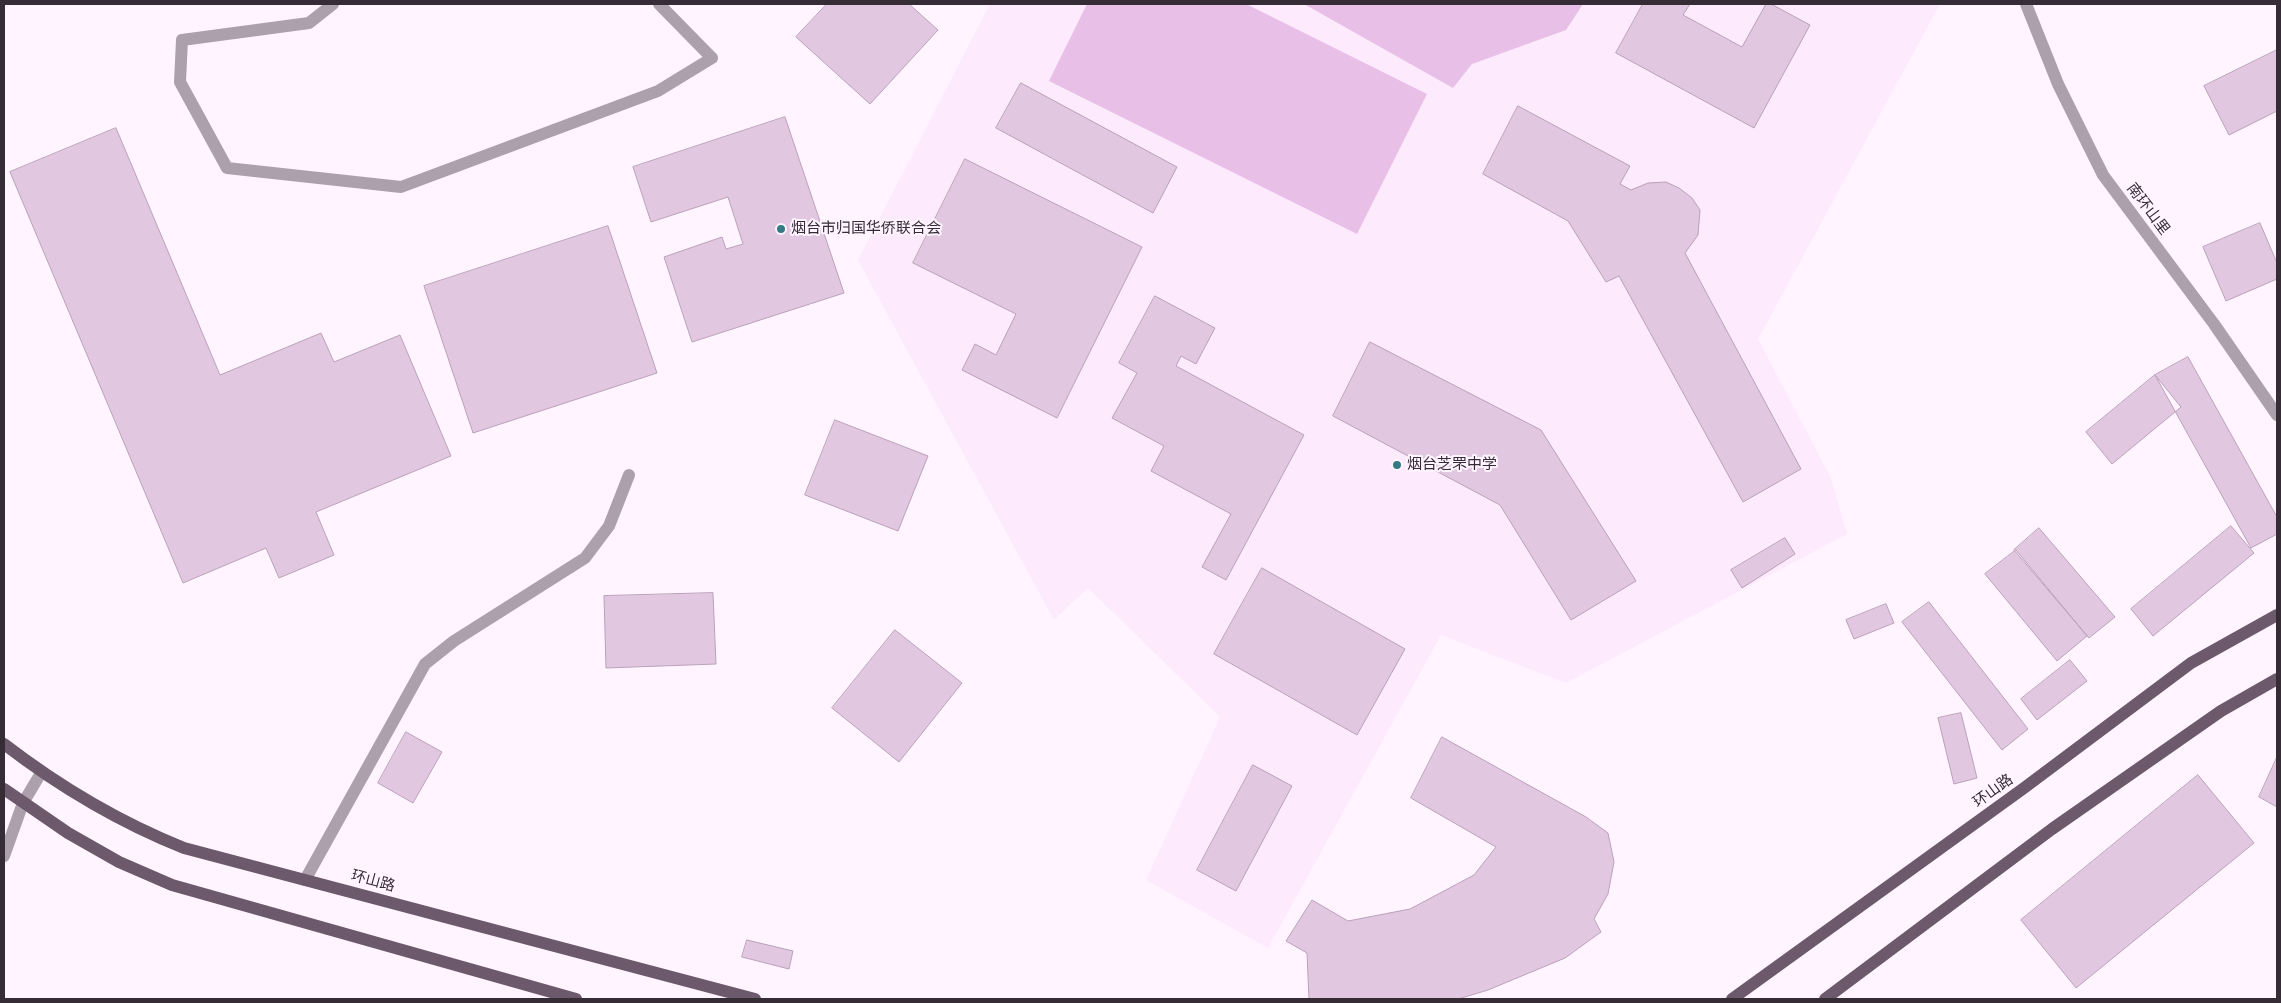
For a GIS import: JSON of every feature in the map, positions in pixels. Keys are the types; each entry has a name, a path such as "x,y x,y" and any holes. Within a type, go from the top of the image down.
{"main road":[{"name":"环山路","path":"1732,999 2024,788 2191,663 2277,616"},
{"path":"1825,999 2052,829 2221,711 2277,679"},
{"name":"环山路","path":"4,744 42,773 137,829 184,848 755,999"},
{"path":"4,789 68,833 120,862 172,885 576,999"}],"street":[{"path":"334,4 309,23 182,40 180,82 227,168 402,187 658,91 712,58 659,4"},
{"name":"南环山里","path":"2026,4 2058,84 2103,175 2214,324 2277,415"},
{"path":"305,880 425,664 454,641 585,558 608,526 629,475"},
{"path":"4,856 23,803 42,773"}],"shaded area":[{"name":"烟台芝罘中学","path":"990,4 1940,4 1758,339 1831,478 1847,534 1566,683 1441,635 1268,948 1146,880 1220,717 1088,588 1054,620 858,260"},
{"path":"1087,4 1246,4 1427,94 1357,234 1049,81"},
{"path":"1304,4 1583,4 1566,30 1472,64 1453,88"}],"building":[{"path":"827,4 909,4 938,30 870,104 796,37"},
{"path":"1643,4 1690,4 1683,15 1742,47 1766,4 1771,4 1810,25 1754,128 1616,53"},
{"path":"2277,50 2277,111 2229,135 2204,86"},
{"path":"1021,83 1177,167 1153,213 996,128"},
{"path":"1518,106 1630,166 1620,184 1631,190 1648,183 1666,182 1679,188 1692,198 1700,210 1698,235 1685,253 1801,469 1743,502 1619,276 1606,282 1568,221 1483,174"},
{"name":"烟台市归国华侨联合会","path":"785,117 844,293 692,342 664,257 722,237 726,249 743,244 728,197 651,222 633,167"},
{"path":"116,128 220,375 321,333 334,362 400,335 451,456 316,512 334,555 279,578 266,548 183,583 10,172"},
{"path":"965,159 1142,247 1057,418 962,370 975,344 996,355 1016,314 913,263"},
{"path":"2260,223 2277,263 2277,279 2226,301 2203,247"},
{"path":"608,226 657,373 473,433 424,286"},
{"path":"1155,296 1215,328 1196,364 1181,356 1176,366 1304,435 1226,580 1202,567 1231,514 1151,471 1164,446 1112,418 1137,373 1119,363"},
{"path":"1370,342 1541,430 1636,581 1571,620 1500,505 1333,416"},
{"path":"2188,357 2277,517 2277,534 2251,548 2155,375"},
{"path":"2155,375 2181,407 2112,464 2086,432"},
{"path":"835,420 928,456 898,531 805,495"},
{"path":"2231,526 2254,553 2153,636 2131,609"},
{"path":"2039,528 2115,617 2089,638 2014,550"},
{"path":"1785,538 1795,554 1742,588 1731,570"},
{"path":"2016,550 2087,636 2057,661 1985,574"},
{"path":"1262,568 1405,649 1357,735 1214,654"},
{"path":"713,593 716,664 606,668 604,596"},
{"path":"1929,602 2028,729 2002,750 1902,622"},
{"path":"1886,604 1894,623 1854,639 1846,620"},
{"path":"895,630 962,683 899,762 832,708"},
{"path":"2070,660 2087,681 2037,720 2021,699"},
{"path":"1961,713 1977,778 1954,784 1938,718"},
{"path":"406,732 442,752 413,803 378,783"},
{"path":"1442,737 1586,817 1608,833 1614,862 1608,894 1594,919 1601,932 1565,958 1488,990 1458,999 1309,999 1307,953 1286,941 1312,900 1348,921 1410,909 1474,875 1496,847 1411,798"},
{"path":"2277,757 2277,807 2259,797"},
{"path":"1253,765 1292,786 1236,891 1197,870"},
{"path":"2198,775 2254,843 2076,988 2021,920"},
{"path":"747,940 793,951 789,969 742,957"}],"place":[{"name":"烟台市归国华侨联合会","path":"781,229"},
{"name":"烟台芝罘中学","path":"1397,465"}]}
